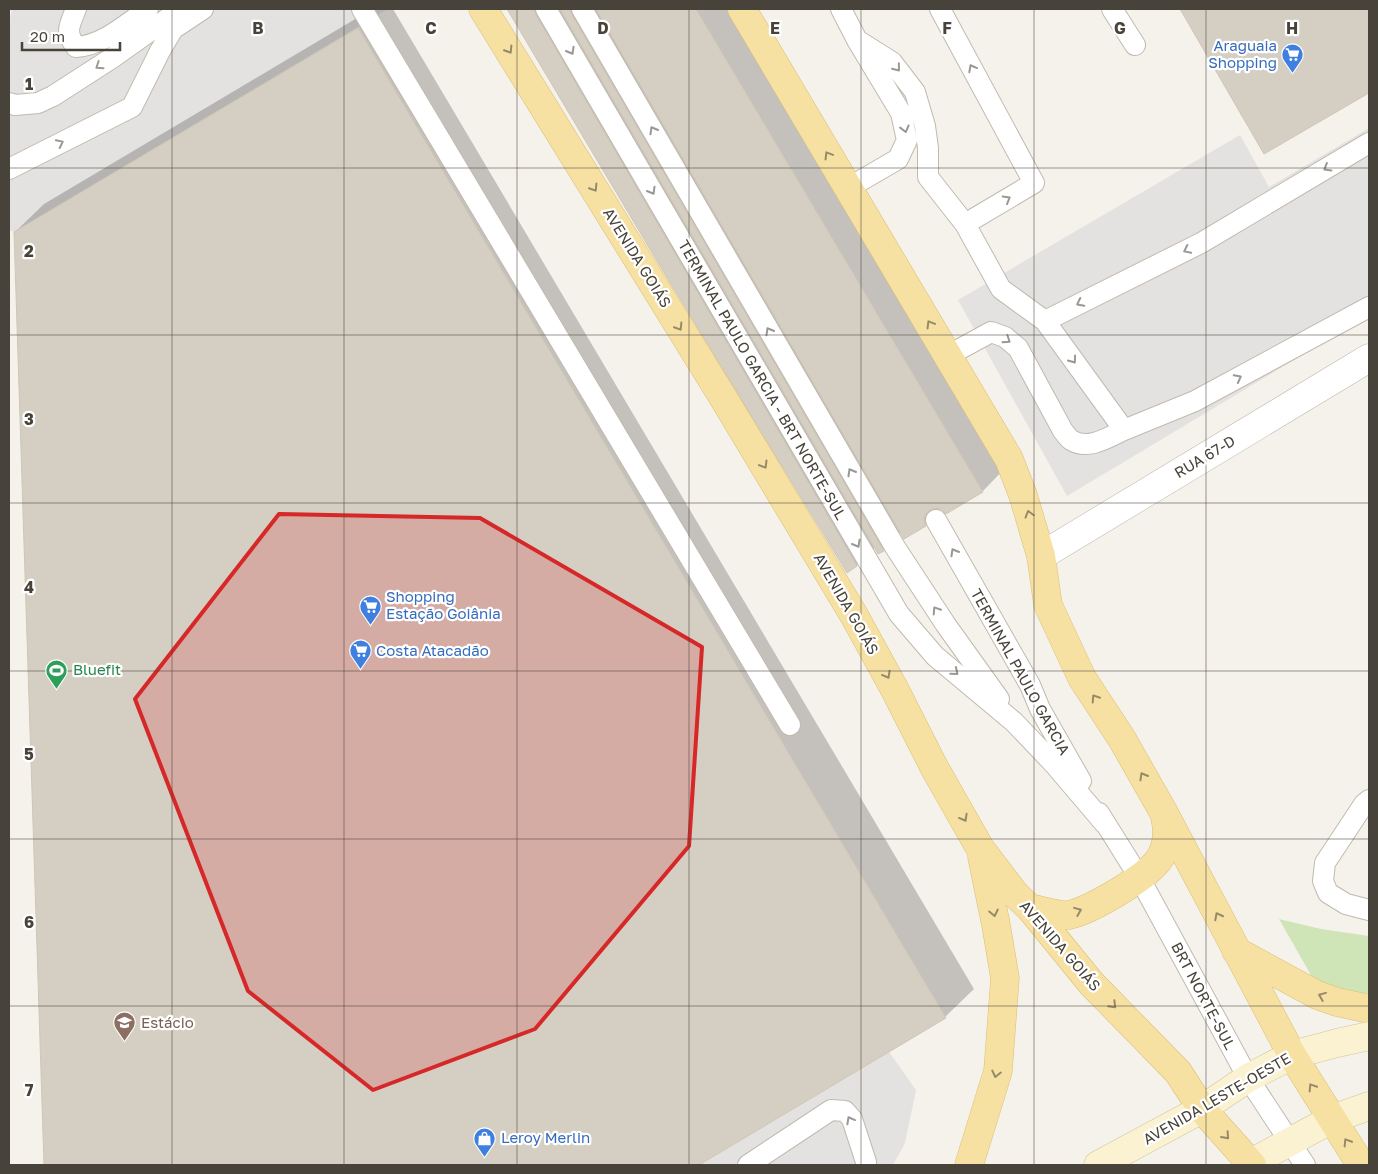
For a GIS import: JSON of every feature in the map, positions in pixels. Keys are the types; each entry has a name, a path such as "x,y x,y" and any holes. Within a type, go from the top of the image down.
{"main road":[{"name":"AVENIDA GOIÁS","path":"483,9 724,399 855,617 980,848 1014,894 1030,908 1091,983 1178,1072 1202,1109 1250,1165"},
{"path":"742,9 1009,459 1023,495 1041,556 1048,605 1082,678 1122,739 1164,813 1292,1055 1361,1165"},
{"path":"1030,908 1067,915 1107,899 1140,877 1154,866 1165,848 1167,825 1164,813"},
{"path":"969,1165 998,1070 1005,978 980,848"},
{"path":"1236,950 1317,995 1337,1002 1369,1009"},
{"name":"AVENIDA LESTE-OESTE","path":"1098,1165 1202,1109 1248,1078 1292,1055 1369,1036"},
{"path":"1250,1165 1332,1119 1369,1106"}],"street":[{"name":"RUA 67-D","path":"1041,556 1369,358"}],"lane":[{"path":"76,9 68,29 70,39 76,47 88,46 102,40 148,9"},
{"path":"9,103 15,105 38,103 53,96 112,58 171,16 203,9"},
{"path":"362,9 790,725"},
{"name":"TERMINAL PAULO GARCIA - BRT NORTE-SUL","path":"546,9 898,614 935,656 1014,722 1054,764 1105,824"},
{"name":"TERMINAL PAULO GARCIA - BRT NORTE-SUL","path":"582,9 895,547 1014,722"},
{"path":"841,9 857,40 901,113 908,140 898,159 848,188"},
{"path":"940,9 1034,183 965,224"},
{"path":"1112,9 1135,45"},
{"path":"9,168 132,107 160,51 171,16"},
{"path":"857,40 892,62 915,92 925,126 928,148 928,178 965,224 1001,289 1045,321 1124,430"},
{"path":"1045,321 1201,243 1369,143"},
{"path":"949,355 991,332 1005,337 1018,348 1063,431 1072,440 1098,443 1124,430 1195,401 1369,307"},
{"name":"TERMINAL PAULO GARCIA","path":"936,520 1030,685 1040,709 1105,824"},
{"path":"1369,800 1364,804 1324,863 1323,881 1328,893 1346,904 1369,910"},
{"name":"BRT NORTE-SUL","path":"1105,824 1140,877 1248,1078 1304,1165"},
{"path":"748,1165 831,1110 845,1111 852,1119 866,1165"}],"highlighted area":[{"path":"279,514 480,518 702,647 689,846 535,1029 373,1090 248,991 135,699"}],"green space":[{"path":"1279,919 1321,929 1369,936 1369,993 1328,1005"}],"shaded area":[{"path":"12,9 388,9 14,232 9,230 9,24"},
{"path":"1369,128 1369,315 1067,496 958,300 1240,135 1269,187"},
{"path":"889,1052 916,1090 905,1143 893,1165 699,1165"}],"building":[{"path":"507,9 534,9 857,566 847,573 657,261"},
{"path":"560,9 570,9 884,551 878,554"},
{"path":"596,9 696,9 983,492 946,514 937,508 930,510 924,519 926,526 904,539"},
{"name":"Araguaia Shopping","path":"1180,9 1369,9 1369,93 1264,154"},
{"name":"Shopping Estação Goiânia","path":"358,28 946,1018 699,1165 44,1165 14,232"}],"place":[{"name":"Araguaia Shopping","path":"1293,74"},
{"name":"Shopping Estação Goiânia","path":"370,625"},
{"name":"Costa Atacadão","path":"360,670"},
{"name":"Bluefit","path":"57,689"},
{"name":"Estácio","path":"125,1042"},
{"name":"Leroy Merlin","path":"485,1157"}]}
